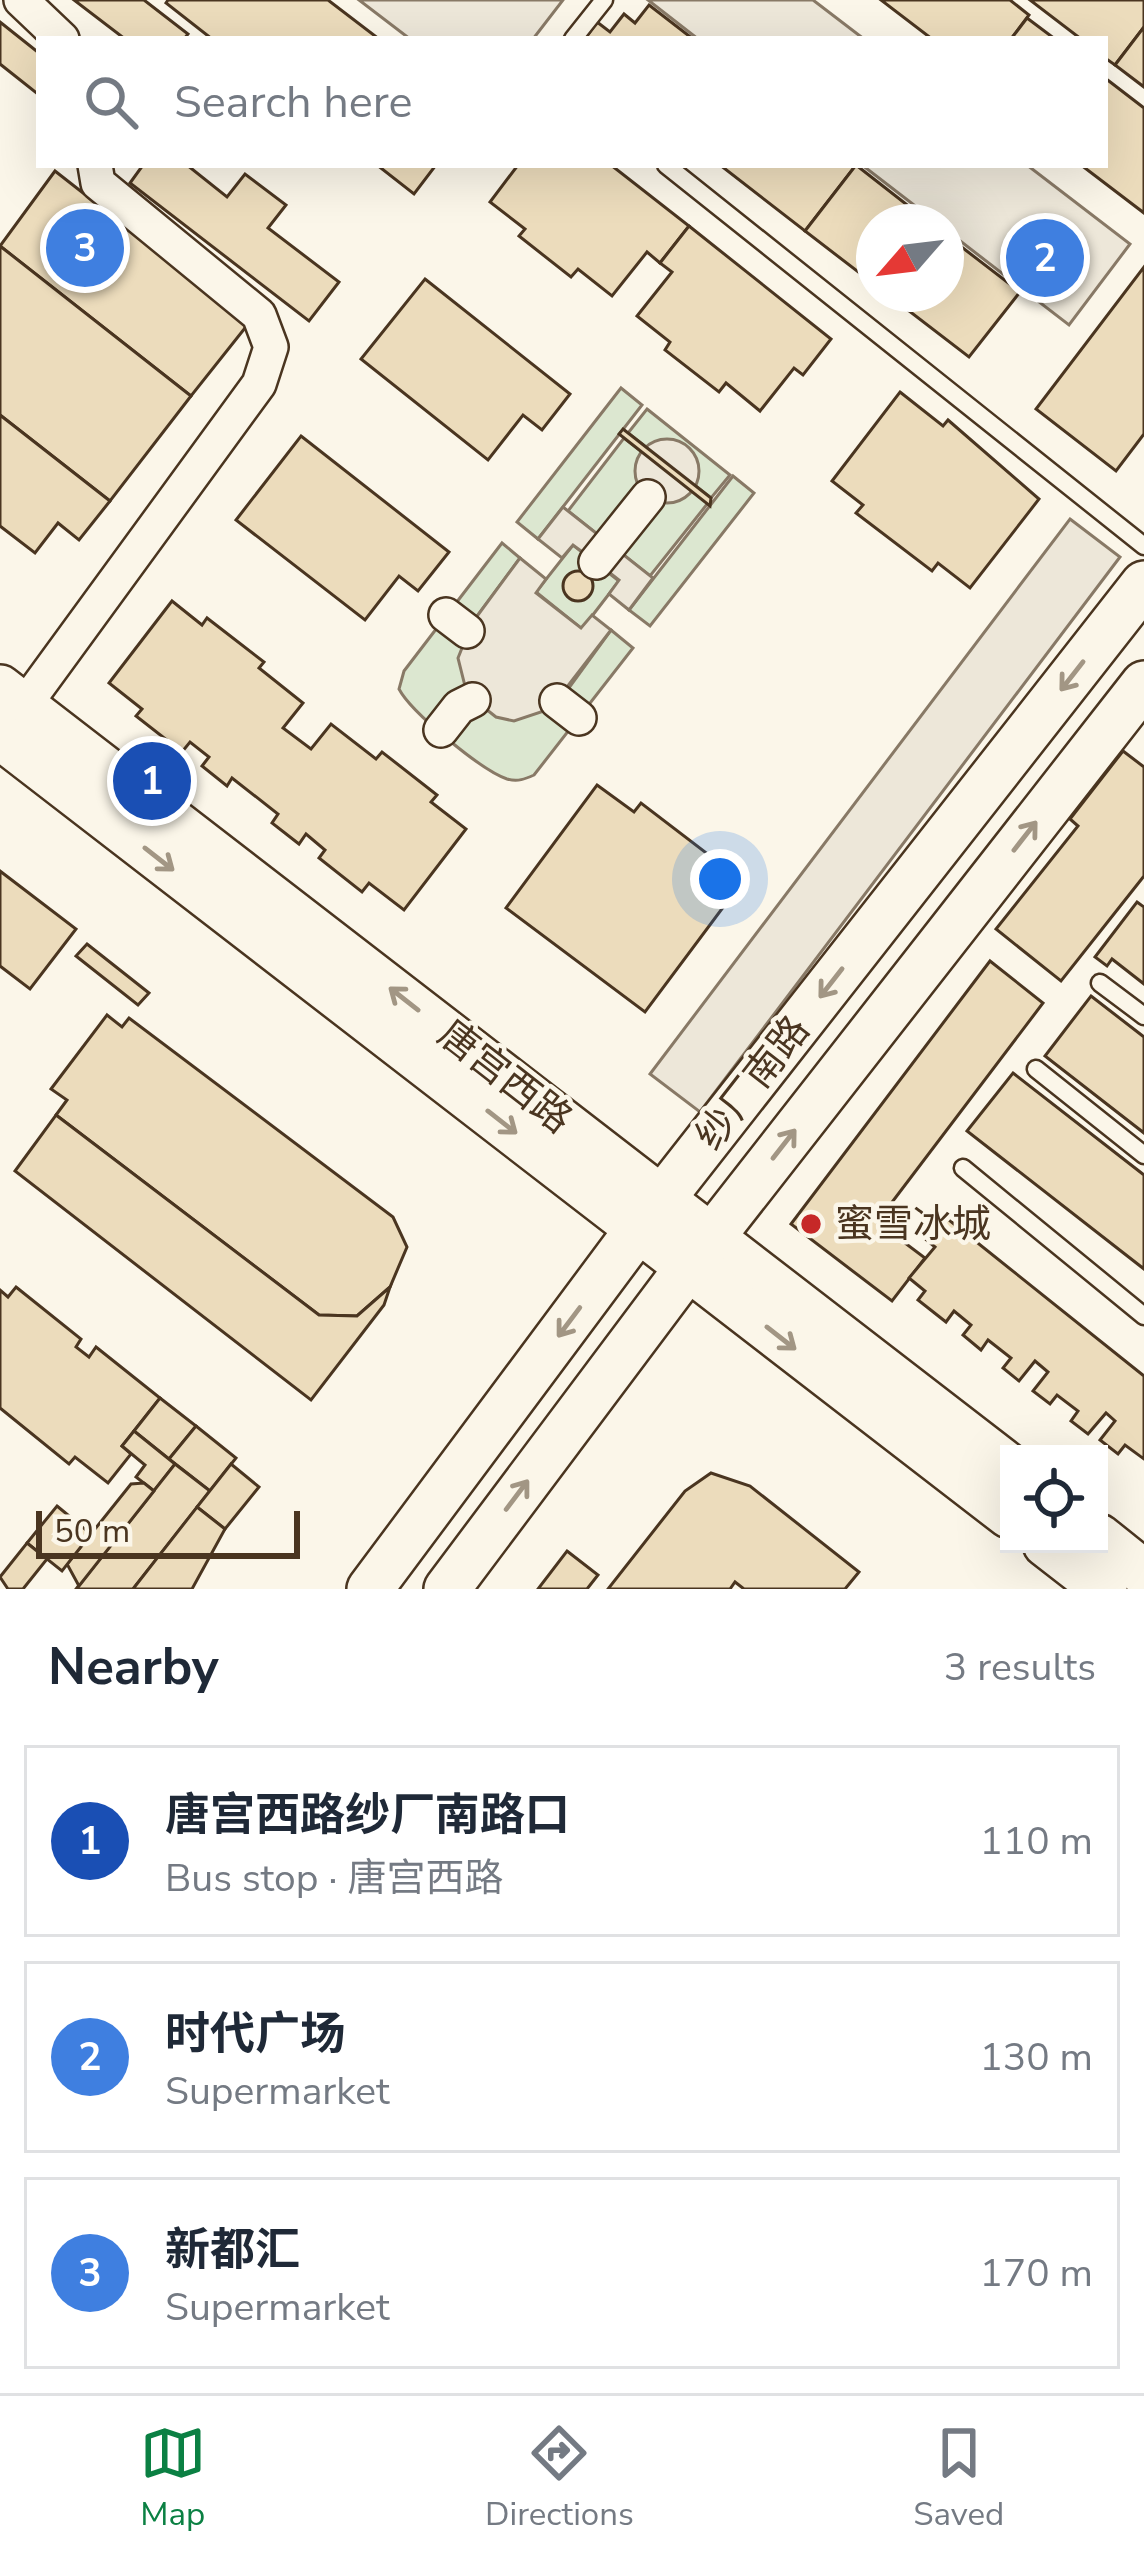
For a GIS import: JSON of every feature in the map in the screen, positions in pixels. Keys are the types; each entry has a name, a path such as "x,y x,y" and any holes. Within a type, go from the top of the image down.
{"main road":[{"name":"纱厂南路","path":"370,1589 651,1214 1144,584"},
{"name":"纱厂南路","path":"447,1589 701,1251 1144,684"},
{"name":"唐宫西路","path":"6,717 651,1214 1000,1461"},
{"name":"唐宫西路","path":"701,1251 1000,1507"},
{"path":"1108,1545 1144,1573"},
{"path":"1058,1553 1104,1589"}],"street":[{"path":"21,0 59,36"},
{"path":"6,717 260,384 271,347 259,316 98,183 95,168"},
{"path":"596,562 648,497"},
{"path":"441,730 459,707 472,700"}],"lane":[{"path":"575,36 604,0"},
{"path":"670,168 1144,546"},
{"path":"1100,982 1144,1016"},
{"path":"1036,1069 1144,1155"},
{"path":"963,1168 1144,1316"}],"green space":[{"path":"621,388 642,405 538,539 517,522"},
{"path":"647,409 730,475 711,498 628,433"},
{"path":"624,438 708,503 650,576 568,511"},
{"path":"733,476 754,493 650,626 629,610"},
{"path":"502,543 520,558 472,623 563,696 611,630 633,648 534,775 518,780 495,773 465,753 417,712 399,689 404,671"},
{"path":"573,545 619,581 582,629 536,592"}],"shaded area":[{"path":"359,0 563,0 535,36 406,36"},
{"path":"648,0 813,0 860,36 694,36"},
{"path":"866,168 1031,168 1130,244 1069,325 964,244 964,204 913,204"},
{"path":"667,439 690,448 699,471 690,494 667,503 644,494 635,471 644,448"},
{"path":"563,507 653,578 629,610 609,594 619,580 596,562 573,545 562,558 538,539"},
{"path":"1070,519 1120,557 700,1112 650,1074"},
{"path":"520,558 546,579 536,593 581,628 592,615 611,630 550,709 514,721 496,717 467,694 458,658 472,623"}],"building":[{"path":"74,0 144,0 188,34 186,36 121,36"},
{"path":"328,0 375,36 208,36 166,3"},
{"path":"881,0 1010,0 1029,15 1013,36 928,36"},
{"path":"1030,0 1144,0 1144,27 1115,65 1108,60 1108,36 1077,36"},
{"path":"649,5 689,36 587,36 597,22 610,32 624,14 635,23"},
{"path":"1027,18 1051,36 1013,36"},
{"path":"0,22 36,51 36,93 0,64"},
{"path":"1144,27 1144,87 1115,65"},
{"path":"1108,80 1144,108 1144,213 1085,168 1108,168"},
{"path":"141,168 191,168 227,197 245,174 286,205 268,228 339,282 309,321 130,183"},
{"path":"381,168 434,168 414,194"},
{"path":"516,168 615,168 689,226 660,263 647,252 612,296 578,269 571,277 519,236 525,229 490,202"},
{"path":"724,168 854,168 805,231"},
{"path":"854,168 860,168 906,204 856,204 856,270 805,231"},
{"path":"55,171 249,323 191,396 0,246"},
{"path":"689,226 831,339 803,375 794,368 760,411 726,383 719,392 665,350 670,342 637,316 672,272 660,263"},
{"path":"0,246 191,396 110,501 0,415"},
{"path":"964,249 1020,292 969,357 910,312 964,312"},
{"path":"1144,267 1144,434 1116,471 1036,409"},
{"path":"425,279 570,394 542,430 523,415 488,460 361,359"},
{"path":"900,392 943,426 948,420 1039,499 970,588 938,563 932,571 856,513 863,505 832,481"},
{"path":"0,415 110,501 79,540 58,523 35,553 0,526"},
{"path":"623,429 711,498 710,506 619,434"},
{"path":"301,436 449,552 418,591 399,576 365,620 236,520"},
{"path":"578,571 593,586 578,601 563,586"},
{"path":"172,601 202,625 207,618 264,662 259,668 303,703 283,728 311,749 331,724 376,759 382,752 437,795 431,802 466,829 404,910 369,883 362,892 319,858 325,850 306,834 299,844 272,823 278,814 232,778 227,786 202,766 209,757 190,742 182,752 136,716 142,709 109,683"},
{"path":"1123,751 1144,767 1144,876 1061,981 996,929 1078,826 1070,819"},
{"path":"597,785 634,812 641,803 709,855 702,865 736,890 645,1012 506,908"},
{"path":"0,871 76,929 30,989 0,966"},
{"path":"1137,902 1144,907 1144,984 1112,959 1107,966 1095,957"},
{"path":"87,944 149,993 138,1005 76,956"},
{"path":"990,961 1043,1003 877,1222 925,1258 892,1301 791,1224"},
{"path":"1091,996 1144,1037 1144,1133 1045,1056"},
{"path":"107,1015 122,1027 129,1018 393,1217 407,1247 390,1287 357,1316 319,1315 56,1115 67,1100 51,1089"},
{"path":"1013,1073 1144,1175 1144,1269 967,1131"},
{"path":"56,1115 319,1315 357,1316 390,1287 384,1305 311,1400 15,1171"},
{"path":"934,1208 1144,1376 1144,1459 1125,1445 1118,1454 1100,1440 1115,1421 1106,1413 1088,1434 1071,1421 1078,1411 1057,1395 1050,1404 1033,1391 1048,1372 1035,1361 1019,1381 1003,1368 1011,1358 988,1340 981,1350 963,1335 971,1325 954,1311 946,1322 918,1300 925,1291 909,1278 935,1247 916,1231"},
{"path":"16,1287 81,1339 76,1347 89,1357 96,1347 160,1398 122,1446 131,1454 108,1483 75,1457 69,1464 0,1408 0,1290 8,1297"},
{"path":"160,1398 196,1426 169,1459 134,1431"},
{"path":"196,1426 236,1458 210,1491 169,1459"},
{"path":"134,1431 175,1464 154,1491 136,1477 145,1465 122,1446"},
{"path":"175,1464 210,1491 133,1589 76,1589"},
{"path":"231,1464 259,1487 225,1529 197,1507"},
{"path":"711,1473 750,1486 859,1572 845,1589 744,1589 735,1582 730,1589 608,1589 685,1491"},
{"path":"144,1483 154,1491 79,1586 67,1564 131,1484"},
{"path":"57,1506 91,1534 62,1571 27,1543"},
{"path":"197,1507 225,1529 192,1589 133,1589"},
{"path":"27,1543 47,1559 23,1589 8,1589 0,1577"},
{"path":"567,1551 598,1575 587,1589 538,1589"}],"place":[{"name":"新都汇","path":"85,248"},
{"name":"时代广场","path":"1045,258"},
{"name":"唐宫西路纱厂南路口","path":"152,781"},
{"name":"蜜雪冰城","path":"811,1224"}]}
